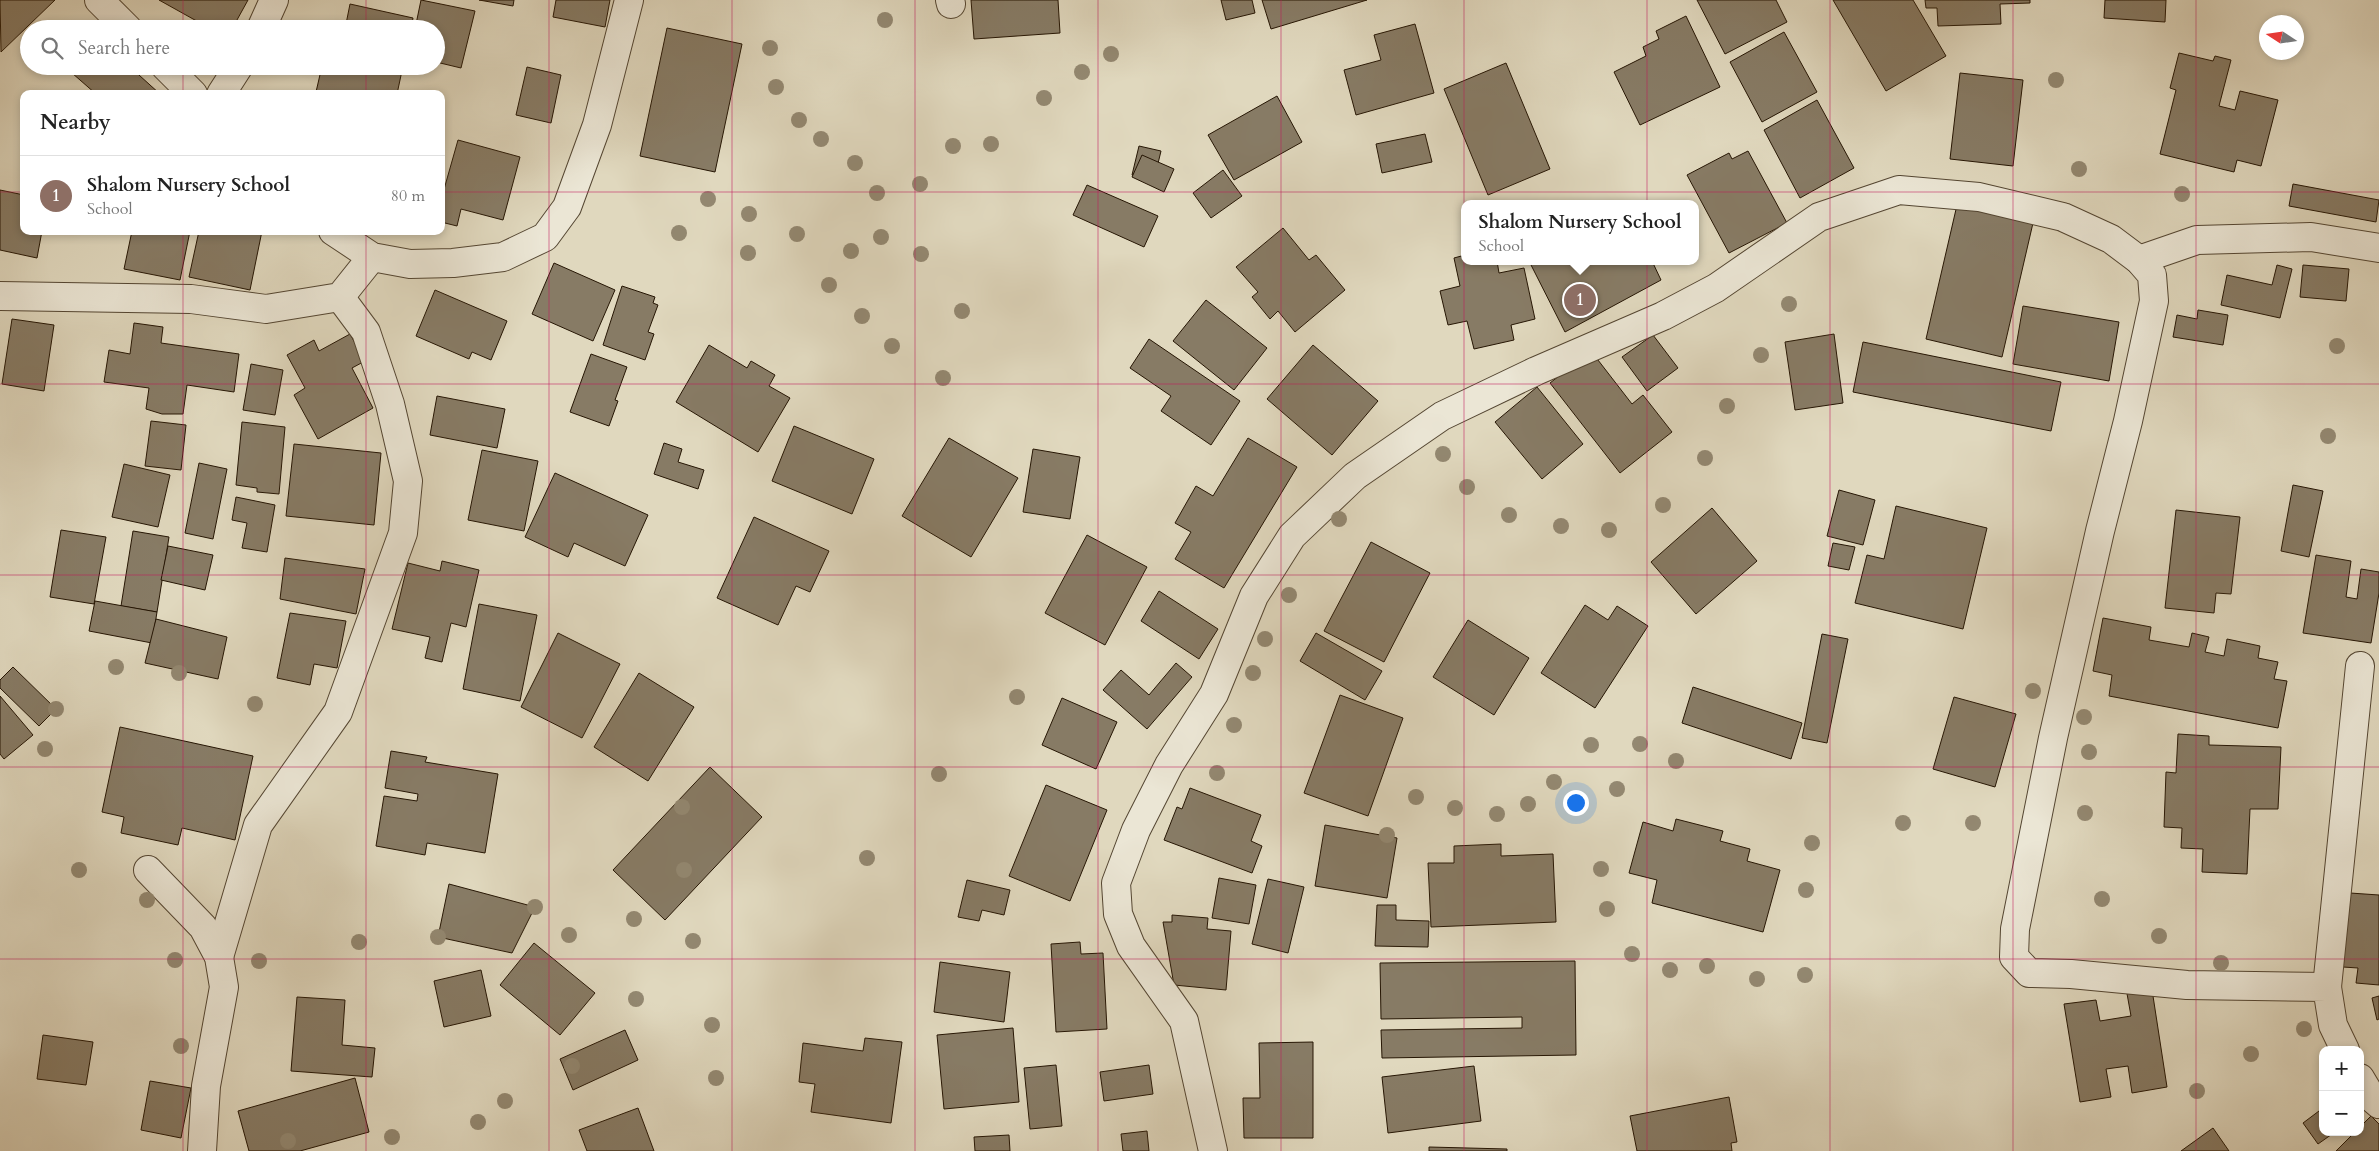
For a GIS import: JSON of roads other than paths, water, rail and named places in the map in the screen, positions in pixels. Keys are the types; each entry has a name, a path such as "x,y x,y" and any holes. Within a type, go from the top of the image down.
{"street":[{"path":"100,0 119,20"},
{"path":"265,20 274,0"},
{"path":"339,235 372,256 410,264 453,263 503,257 545,237 568,207 597,125 629,0"},
{"path":"174,75 189,90"},
{"path":"224,90 233,75"},
{"path":"1213,1151 1184,1021 1131,946 1118,914 1116,883 1136,830 1169,764 1214,694 1254,596 1292,536 1355,476 1442,416 1536,371 1663,316 1716,288 1819,217 1899,190 1979,197 2062,217 2111,239 2140,260 2152,275 2154,302 2128,421 2100,530 2053,738 2015,929 2014,957 2029,973 2071,974 2187,985 2327,987"},
{"path":"2140,260 2197,240 2311,237 2379,248"},
{"path":"0,296 191,299 266,309 340,298 372,256"},
{"path":"219,957 258,825 338,712 403,533 408,481 390,404 366,332 340,298"},
{"path":"2343,1046 2333,1025 2327,987 2360,666"},
{"path":"148,870 203,927 219,957 224,987 206,1086 202,1151"},
{"path":"2364,1085 2372,1098 2379,1104"}],"place":[{"name":"Shalom Nursery School","path":"1580,300"}]}
